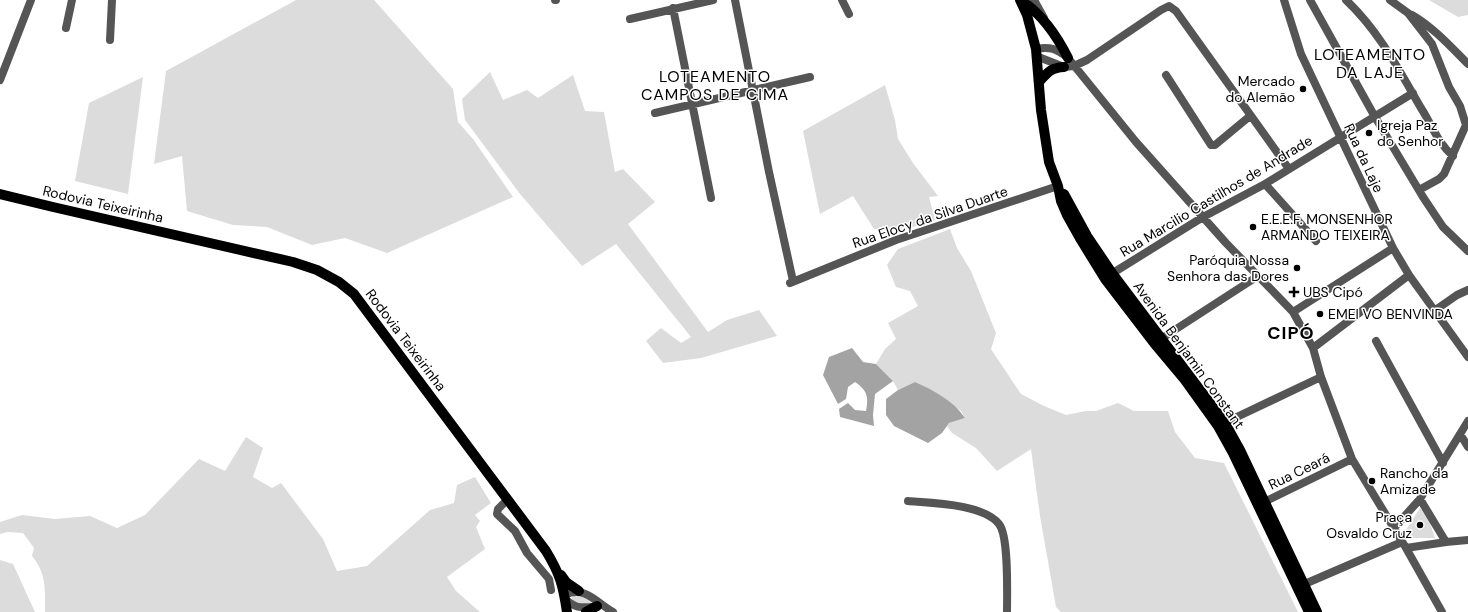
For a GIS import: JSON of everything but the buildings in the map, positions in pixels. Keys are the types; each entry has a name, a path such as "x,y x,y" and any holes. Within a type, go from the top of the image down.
{"main road":[{"path":"1020,0 1029,6 1048,25 1060,43 1069,64 1054,68 1039,82"},
{"name":"Avenida Benjamin Constant","path":"1020,0 1027,14 1033,34 1044,136 1061,201 1067,215 1081,240 1158,341 1185,380 1221,425 1233,453 1261,504 1301,585 1318,612"},
{"path":"1033,34 1040,26 1048,25"},
{"name":"Rodovia Teixeirinha","path":"0,194 293,262 317,270 339,282 354,294 365,307 546,551 557,569 565,597 567,612"},
{"path":"557,569 566,582 579,591"},
{"name":"Avenida Benjamin Constant","path":"1301,585 1309,612"},
{"path":"586,612 600,606"}],"street":[{"path":"0,80 31,0"},
{"path":"66,28 72,0"},
{"path":"110,40 112,0"},
{"path":"630,19 713,0"},
{"path":"735,0 753,91"},
{"path":"842,0 849,14"},
{"path":"1034,0 1048,25"},
{"name":"Rua da Laje","path":"1284,0 1301,54 1393,248 1409,275 1468,357"},
{"path":"1310,0 1398,158 1443,227 1468,251"},
{"path":"1346,0 1356,9 1380,38 1398,66 1441,144 1453,156"},
{"path":"1390,0 1424,22 1443,38 1468,64"},
{"path":"1036,53 1069,64 1087,60 1169,6 1176,11 1289,169"},
{"path":"673,8 711,198"},
{"path":"1408,13 1432,44 1449,87 1460,106 1466,125 1444,174 1439,179 1419,190"},
{"path":"1036,53 1048,48 1059,50 1069,64 1136,142 1226,243 1293,312 1313,348 1321,377 1352,459 1394,528 1442,612"},
{"path":"1166,75 1211,145 1215,145 1250,116"},
{"path":"656,113 810,77"},
{"name":"Rua Elocy da Silva Duarte","path":"753,91 791,282 896,240 1058,186"},
{"name":"Rua Marcilio Castilhos de Andrade","path":"1108,276 1203,217 1265,184 1413,93"},
{"path":"1265,184 1316,241"},
{"path":"1293,312 1393,248"},
{"path":"1313,348 1409,275"},
{"path":"1158,341 1258,276"},
{"path":"1434,311 1457,295 1468,290"},
{"path":"1376,341 1443,463"},
{"path":"1221,425 1321,377"},
{"path":"1394,528 1420,499 1468,421"},
{"path":"1460,434 1468,447"},
{"name":"Rua Ceará","path":"1261,504 1352,459"},
{"path":"1420,499 1446,542"},
{"path":"507,500 498,509 497,514 515,531 528,553 549,578 551,590"},
{"path":"908,500 970,508 995,519 1000,524 1003,531 1007,612"},
{"path":"515,531 524,521"},
{"path":"1301,585 1404,545 1468,540"},
{"path":"543,572 557,569"},
{"path":"600,606 574,607 565,597 571,592 579,591 595,600 600,606 612,612"}],"shaded area":[{"path":"296,0 374,0 453,89 458,122 473,139 513,197 387,253 345,238 312,245 267,227 233,225 187,211 182,156 154,164 166,71"},
{"path":"1429,0 1468,0 1468,15 1458,17"},
{"path":"490,72 503,100 527,90 538,98 573,75 585,111 604,112 615,172 623,169 655,202 628,224 708,332 727,320 759,310 777,336 701,358 663,363 646,341 661,328 681,343 691,337 616,244 582,266 520,194 465,120 462,99"},
{"path":"143,77 128,194 75,181 89,103"},
{"path":"885,85 895,120 898,139 913,163 938,196 929,197 935,220 906,229 874,229 853,196 820,214 803,131"},
{"path":"950,229 957,248 971,271 996,333 991,349 1021,394 1066,415 1086,411 1096,411 1118,403 1134,411 1168,411 1175,432 1195,458 1224,463 1298,612 1061,612 1056,607 1040,516 1031,449 997,471 976,448 952,433 947,426 949,423 965,418 961,411 915,382 898,390 893,381 876,364 885,349 896,339 888,323 918,306 910,291 896,287 887,265 898,249"},
{"path":"852,348 863,362 876,364 893,381 875,394 873,415 874,426 840,417 839,409 848,403 855,410 866,411 867,398 865,391 862,388 855,382 848,387 846,399 838,404 823,375 829,357"},
{"path":"915,382 936,392 949,401 965,418 949,423 942,433 928,443 894,426 886,415 886,399 898,390"},
{"path":"246,437 263,448 253,477 272,488 281,483 323,539 337,571 367,566 430,510 454,503 457,485 475,477 491,503 475,515 480,521 476,527 485,549 447,577 456,591 480,612 45,612 43,576 32,556 34,548 23,533 7,532 0,534 0,522 22,515 55,519 90,516 117,528 145,515 199,459 225,471"},
{"name":"Praça Osvaldo Cruz","path":"1420,508 1429,520 1435,538 1411,538 1406,530"},
{"path":"0,560 13,564 35,612 0,612"},
{"path":"572,596 584,598 593,604 579,604 572,599"}],"place":[{"name":"Mercado do Alemão","path":"1303,89"},
{"name":"Igreja Paz do Senhor","path":"1369,133"},
{"name":"E.E.E.F. MONSENHOR ARMANDO TEIXEIRA","path":"1253,227"},
{"name":"Paróquia Nossa Senhora das Dores","path":"1297,268"},
{"name":"UBS Cipó","path":"1294,292"},
{"name":"EMEI VO BENVINDA","path":"1320,314"},
{"name":"Rancho da Amizade","path":"1372,481"},
{"name":"Praça Osvaldo Cruz","path":"1420,525"}],"district":[{"name":"LOTEAMENTO DA LAJE","path":"1370,63"},
{"name":"LOTEAMENTO CAMPOS DE CIMA","path":"715,85"},
{"name":"CIPÓ","path":"1291,333"}]}
